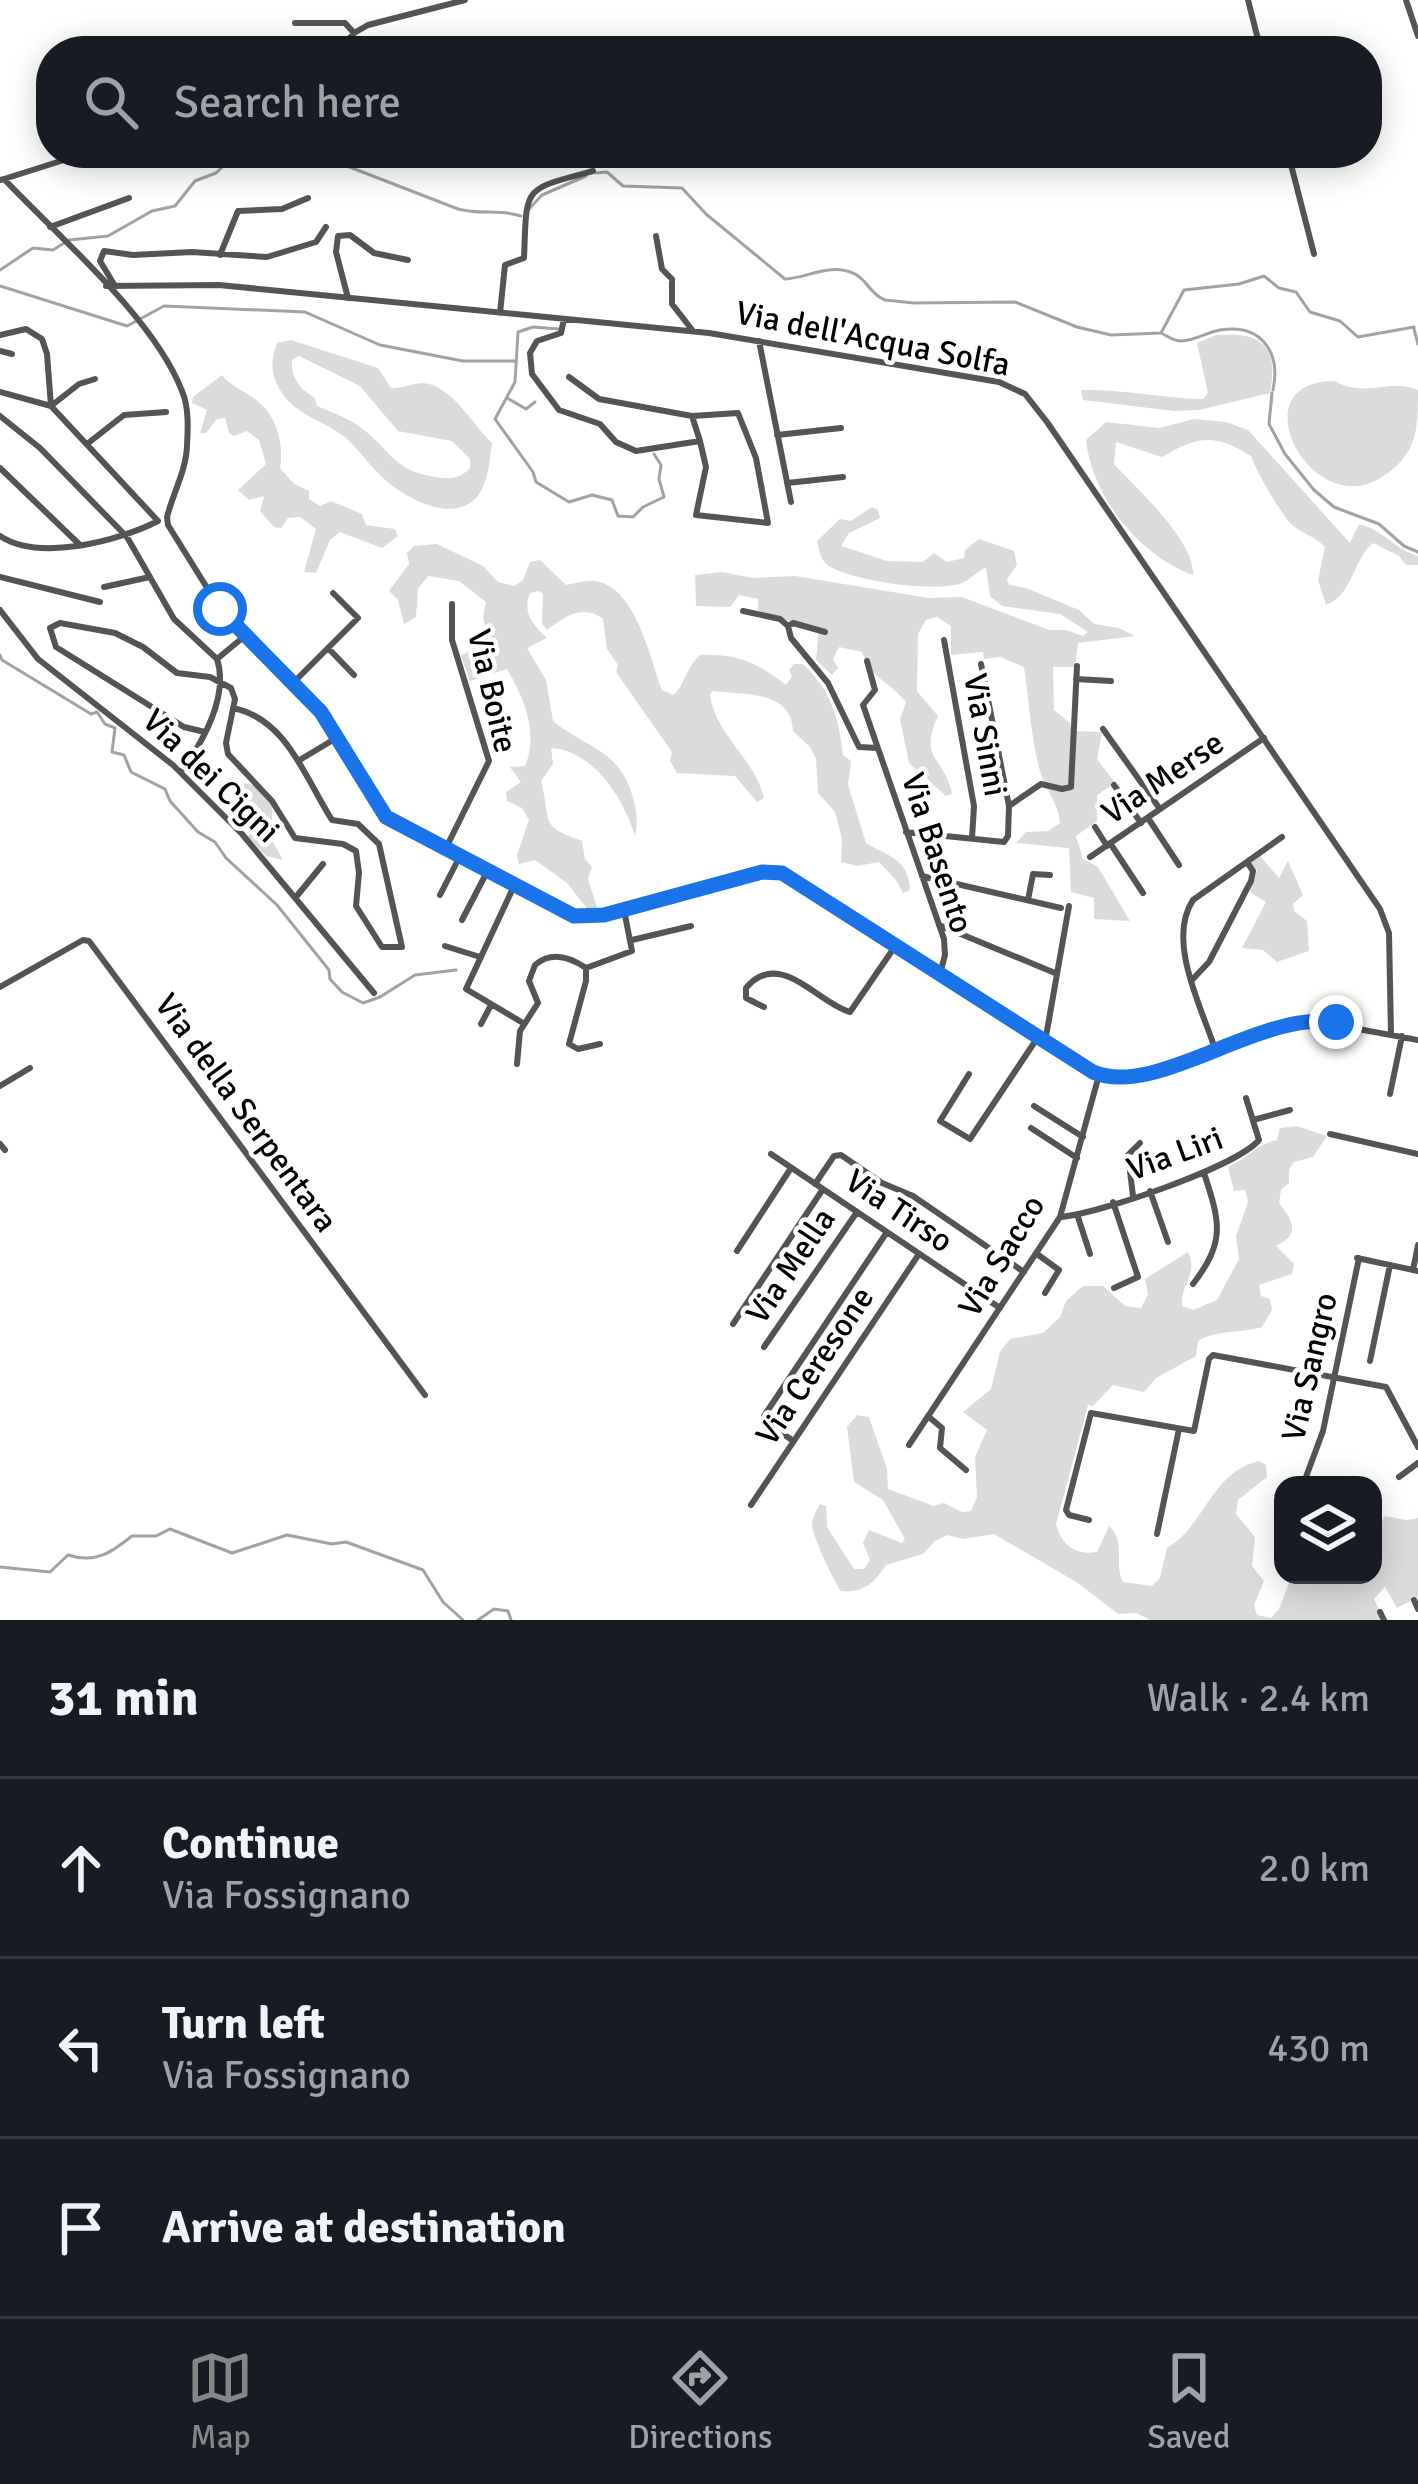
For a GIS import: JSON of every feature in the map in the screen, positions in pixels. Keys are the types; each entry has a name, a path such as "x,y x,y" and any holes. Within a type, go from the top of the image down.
{"street":[{"path":"352,36 373,23 465,0"},
{"path":"1248,0 1257,36"},
{"path":"1406,0 1418,36"},
{"path":"296,23 344,22 354,33"},
{"path":"38,168 2,179 111,286 164,354 185,402 187,452 167,517 209,594 294,682 338,737 382,813 459,858 580,917 776,872 1099,1075 1134,1077 1307,1019 1418,1040"},
{"path":"1292,168 1314,254"},
{"path":"500,313 505,265 524,258 529,197 542,184 593,171"},
{"path":"50,227 129,198"},
{"path":"220,254 237,212 282,209 308,198"},
{"path":"111,286 99,260 104,251 281,254 318,241 326,227"},
{"path":"348,298 336,252 338,236 350,236 374,253 408,260"},
{"path":"656,236 662,270 673,279 672,303 693,331"},
{"name":"Via dell'Acqua Solfa","path":"111,286 204,284 693,331 971,376 1023,392 1048,422 1384,918 1391,1034"},
{"path":"564,319 560,334 537,341 530,353 533,377 556,407 597,422 616,442 635,451 700,441"},
{"path":"0,335 26,329 42,339 48,356 50,406"},
{"path":"759,341 791,502"},
{"path":"0,351 12,354"},
{"path":"569,377 598,399 692,416 733,410 740,416 756,458 768,523 696,515 706,469 692,416"},
{"path":"50,406 83,382 95,379"},
{"path":"0,392 50,406 158,521"},
{"path":"87,444 124,415 166,412"},
{"path":"0,416 40,448 127,537 177,623 217,659 222,683 205,732 181,772"},
{"path":"777,435 842,428"},
{"path":"0,468 80,545"},
{"path":"787,483 843,477"},
{"path":"0,536 19,545 80,545 127,537 167,517"},
{"path":"0,577 100,602"},
{"path":"104,586 151,577"},
{"path":"294,682 358,618 333,593"},
{"name":"Via Boite","path":"445,850 489,762 451,638 452,604"},
{"name":"Via dei Cigni","path":"0,610 52,672 181,772 242,833 374,993"},
{"path":"743,611 825,632"},
{"path":"205,732 185,728 57,648 50,628 59,623 113,633 145,648 177,673 222,683 234,692 226,743 230,758 270,799 297,839 356,850 356,908 381,946 401,948 379,844 358,824 331,819 298,760 258,715 233,708"},
{"name":"Via Basento","path":"788,626 791,638 828,683 859,748 877,748"},
{"path":"217,659 245,635"},
{"name":"Via Sinni","path":"944,640 974,803 972,838"},
{"path":"328,648 354,675"},
{"name":"Via Basento","path":"867,661 874,690 862,705 945,946 940,974"},
{"name":"Via Sinni","path":"981,664 1009,806"},
{"path":"906,832 1006,841 1009,806 1041,784 1062,789 1072,786 1077,666"},
{"path":"1076,679 1112,681"},
{"path":"1103,729 1160,809"},
{"path":"298,760 338,737"},
{"name":"Via Merse","path":"1090,857 1264,738"},
{"path":"1114,784 1179,865"},
{"path":"1095,827 1143,893"},
{"path":"1215,1049 1184,947 1189,905 1282,837"},
{"path":"440,895 459,858"},
{"path":"1192,980 1210,961 1253,877 1247,862"},
{"path":"296,897 323,864"},
{"path":"462,920 487,872"},
{"path":"1028,900 1033,874 1050,875"},
{"path":"922,876 1065,907 1042,1040 970,1139 940,1121 970,1074"},
{"path":"514,886 466,988 524,1024"},
{"path":"305,888 315,895"},
{"path":"517,1064 524,1024 538,1002 529,981 538,962 557,957 586,968 631,952 625,910"},
{"path":"632,940 691,926"},
{"path":"939,926 1055,973"},
{"name":"Via della Serpentara","path":"0,987 88,940 424,1395"},
{"path":"764,1006 745,998 745,990 756,978 778,973 850,1012 896,945"},
{"path":"445,946 480,957"},
{"path":"586,968 569,1043 577,1049 600,1044"},
{"path":"481,1024 491,1005"},
{"path":"1390,1094 1402,1036"},
{"path":"0,1086 31,1068"},
{"name":"Via Sacco","path":"909,1445 1060,1217 1099,1075"},
{"name":"Via Liri","path":"1060,1217 1236,1160 1258,1142 1246,1098"},
{"path":"1034,1106 1083,1137"},
{"path":"1253,1120 1290,1110"},
{"path":"1031,1128 1077,1158"},
{"path":"1330,1135 1418,1154"},
{"path":"1133,1196 1128,1155 1139,1143"},
{"name":"Via Tirso","path":"771,1154 1000,1308"},
{"path":"733,1324 834,1156 841,1155 913,1196 1024,1272"},
{"path":"737,1251 791,1168"},
{"path":"1193,1284 1214,1256 1217,1243 1217,1217 1204,1172"},
{"path":"1150,1190 1168,1242"},
{"path":"1113,1202 1138,1277 1114,1288"},
{"name":"Via Mella","path":"764,1347 857,1212"},
{"path":"1077,1214 1090,1254"},
{"path":"794,1441 765,1422 764,1416 886,1232"},
{"path":"1370,1361 1390,1265 1416,1270 1418,1245"},
{"path":"1036,1253 1059,1271 1045,1293"},
{"name":"Via Ceresone","path":"751,1505 919,1254"},
{"name":"Via Sangro","path":"1307,1476 1322,1438 1357,1257 1390,1265"},
{"path":"1089,1520 1069,1515 1066,1509 1090,1413 1192,1431 1197,1428 1213,1355 1388,1388 1418,1447"},
{"path":"929,1417 942,1428 940,1448 966,1470"},
{"path":"1157,1534 1179,1429"},
{"path":"1399,1477 1418,1463"}],"shaded area":[{"path":"1216,335 1245,336 1264,345 1272,364 1270,393 1199,410 1174,411 1083,400 1081,390 1203,399 1208,393 1197,343"},
{"path":"291,340 378,368 391,388 424,383 447,394 492,443 482,489 460,508 446,509 401,492 346,438 285,397 273,371 277,343","holes":["299,356 360,386 398,431 452,441 470,459 470,468 446,478 401,465 360,427 317,406 297,382 292,360"]},
{"path":"222,375 267,410 278,434 280,468 294,484 309,491 309,499 320,506 331,501 362,514 366,525 395,529 398,536 382,548 340,532 330,540 316,573 304,572 316,529 300,517 274,527 260,511 264,496 249,500 238,490 266,464 259,440 247,431 229,433 225,418 200,433 207,410 192,403 193,397"},
{"path":"1334,381 1358,388 1418,390 1414,440 1403,459 1382,477 1356,486 1331,481 1310,467 1295,446 1288,424 1291,402 1305,387"},
{"path":"1194,419 1248,430 1350,543 1359,524 1418,556 1418,565 1406,565 1399,556 1373,543 1342,594 1326,605 1318,580 1325,547 1287,519 1251,456 1216,441 1196,441 1162,457 1116,442 1114,464 1175,532 1193,575 1173,566 1122,522 1098,482 1086,440 1106,422 1159,428"},
{"path":"872,507 880,518 849,533 841,546 887,561 923,562 934,553 947,562 964,558 965,550 979,539 1014,551 1017,565 1007,579 1009,585 1079,610 1094,624 1135,636 1078,643 1075,667 1053,667 1054,710 1070,723 1072,731 1102,732 1097,759 1115,783 1097,795 1097,821 1076,836 1083,859 1098,867 1130,921 1094,919 1094,898 1071,892 1069,848 1016,843 1026,832 1048,831 1060,823 1037,758 1024,667 1000,657 984,659 983,652 951,655 951,626 937,617 926,620 918,634 917,691 938,716 931,742 952,794 946,796 909,763 900,719 906,702 875,674 862,652 839,647 833,659 838,668 832,675 816,660 819,628 758,613 758,599 739,595 730,607 696,606 695,575 795,576 929,598 962,597 1049,630 1083,636 1088,632 1060,614 1002,606 990,596 986,568 962,583 933,587 874,581 829,566 817,541 840,519 851,521"},
{"path":"437,544 483,566 498,582 514,586 523,580 530,562 540,560 566,585 594,581 615,590 634,615 662,690 673,695 700,655 746,661 786,685 792,676 789,670 803,664 832,705 843,755 851,761 848,785 866,843 901,864 910,890 903,893 879,862 857,866 841,862 842,839 835,812 818,793 816,759 793,731 784,708 764,697 710,694 719,722 752,770 764,798 757,802 735,776 677,773 670,761 672,752 616,672 618,665 607,649 603,619 580,612 547,630 542,624 543,594 539,591 530,593 528,613 547,638 527,648 546,680 553,721 620,769 633,798 637,826 635,836 615,792 593,767 580,757 551,748 553,764 541,781 547,815 559,831 582,841 585,859 592,867 588,879 597,907 589,911 567,883 535,860 519,864 517,855 529,820 522,808 507,801 506,792 521,782 510,767 525,766 528,716 507,669 470,681 461,656 482,642 487,632 486,602 459,581 428,576 418,589 416,617 404,624 398,600 389,591 409,564 407,553 414,546"},
{"path":"253,785 272,805 273,842 283,860 266,856 248,837 255,827 251,813 244,813 234,795 236,786"},
{"path":"1260,856 1279,878 1288,861 1303,895 1293,904 1294,911 1307,921 1309,951 1277,962 1263,950 1242,948 1266,902 1250,892 1257,870 1251,863"},
{"path":"1297,1126 1327,1136 1313,1157 1294,1162 1289,1183 1281,1190 1279,1203 1292,1232 1276,1246 1294,1264 1292,1274 1259,1285 1272,1310 1262,1327 1198,1341 1196,1356 1156,1378 1144,1392 1113,1385 1093,1406 1088,1405 1056,1524 1070,1547 1089,1553 1097,1552 1109,1526 1119,1546 1123,1582 1152,1586 1160,1578 1167,1548 1191,1527 1230,1476 1259,1461 1266,1465 1267,1477 1238,1500 1236,1514 1255,1537 1252,1566 1264,1581 1254,1605 1257,1615 1271,1618 1289,1584 1382,1584 1385,1516 1418,1518 1418,1597 1397,1608 1385,1587 1374,1599 1383,1618 1378,1620 1150,1620 1136,1613 1118,1614 1078,1583 994,1534 963,1539 948,1535 923,1554 886,1565 862,1588 841,1591 812,1529 820,1504 826,1506 827,1527 854,1569 864,1569 870,1560 863,1543 869,1530 902,1543 905,1539 883,1500 854,1482 847,1427 857,1415 869,1417 887,1469 888,1489 934,1506 944,1503 971,1511 977,1497 975,1457 987,1430 963,1412 991,1389 1000,1352 1010,1339 1043,1333 1083,1286 1103,1286 1125,1306 1141,1308 1148,1294 1145,1279 1188,1252 1191,1267 1182,1306 1193,1310 1217,1300 1239,1259 1236,1236 1248,1202 1245,1190 1234,1191 1228,1167 1277,1140 1280,1128"}],"waterway":[{"path":"0,270 33,248 53,250 69,240 108,236 152,211 175,206 195,181 221,168"},
{"path":"352,168 458,209 521,216"},
{"path":"596,173 607,172 623,186 682,188 785,279 846,271 885,300 1015,302 1111,335 1161,333 1184,290 1264,276 1279,288 1296,292 1310,312 1340,321 1358,337 1414,327"},
{"path":"529,209 542,195 586,176"},
{"path":"0,286 127,326 164,306 305,312 380,345 463,361 515,361"},
{"path":"558,329 533,327 518,332 515,382 495,419 536,482 569,502 592,495 612,500 618,516 633,517 664,497 661,465 654,454"},
{"path":"1163,334 1181,341 1234,329 1257,336 1271,352 1273,390"},
{"path":"1414,329 1418,344"},
{"path":"1272,393 1269,424 1285,454 1314,490 1334,507 1379,524 1418,552"},
{"path":"507,398 526,409 535,402"},
{"path":"0,655 91,714 97,712 105,724 115,728 112,752 124,755 131,772 165,789 198,832 215,842 277,905 342,992 363,1003 415,975 456,970"},
{"path":"0,1567 50,1572 68,1555 95,1557 132,1536 156,1536 170,1529 232,1553 287,1535 332,1544 346,1542 423,1570 443,1602 463,1620"},
{"path":"478,1620 494,1609 508,1611 511,1620"}],"route":[{"path":"220,609 321,712 386,817 574,916 604,915 762,872 782,873 1093,1072 1111,1078 1143,1074 1301,1020 1336,1022"}]}
